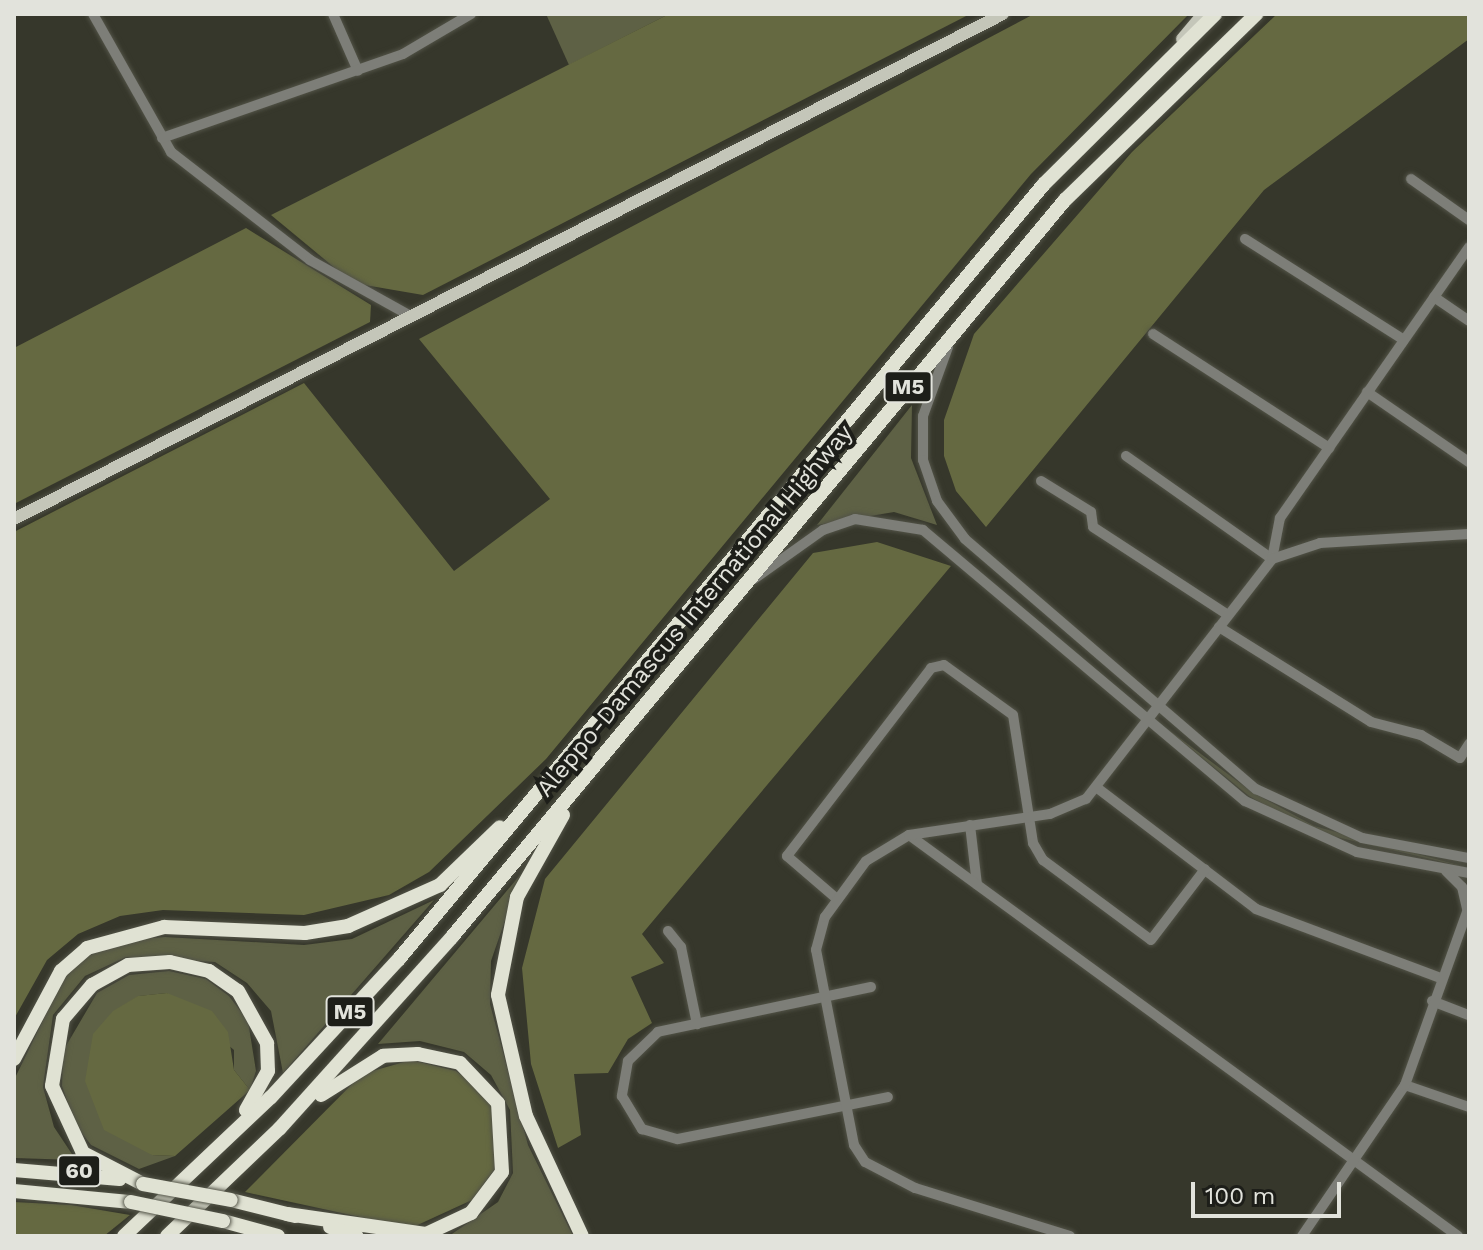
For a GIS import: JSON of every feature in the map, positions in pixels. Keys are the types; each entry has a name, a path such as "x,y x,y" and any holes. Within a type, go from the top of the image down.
{"highway":[{"name":"M5","path":"558,771 938,308 1160,65 1215,14"},
{"name":"Aleppo-Damascus International Highway","path":"170,1234 280,1128 582,782 753,580 959,323 1119,141 1256,14"},
{"name":"Aleppo-Damascus International Highway","path":"124,1236 399,959 558,771"},
{"path":"14,1059 61,971 87,948 164,927 305,933 396,910 440,885 558,771"},
{"path":"582,782 517,897 498,995 526,1116 582,1236"},
{"path":"194,1168 257,1099 268,1071 267,1043 238,991 209,971 170,962 128,965 92,985 63,1019 52,1086 83,1153 143,1184 231,1200 356,1236"},
{"path":"280,1128 355,1068 418,1054 460,1063 484,1081 498,1103 506,1144 490,1193 443,1230 411,1234 287,1214"},
{"name":"60","path":"14,1170 74,1170 143,1184"},
{"path":"14,1191 131,1202 277,1236"}],"main road":[{"path":"14,519 1003,14"},
{"path":"1160,65 1203,14"}],"street":[{"path":"93,14 162,138 310,260 409,315"},
{"path":"333,14 358,71"},
{"path":"162,138 358,71 471,14"},
{"path":"1411,179 1469,220"},
{"path":"1245,239 1404,340"},
{"path":"1070,1236 882,1173 854,1145 816,950 837,899 866,861 909,835 1070,808 1096,787 1272,559 1280,518 1469,247"},
{"path":"1434,297 1469,321"},
{"path":"959,323 923,416 923,460 937,501 959,529 1256,789 1316,820 1362,838 1469,858"},
{"path":"1153,334 1329,448"},
{"path":"1367,392 1469,462"},
{"path":"1126,456 1272,559"},
{"path":"1041,481 1091,512 1093,527 1228,615"},
{"path":"753,580 823,530 855,519 889,519 946,544 1245,801 1309,835 1445,870 1469,873"},
{"path":"946,544 959,529"},
{"path":"1272,559 1320,543 1469,535"},
{"path":"1219,627 1371,722 1421,735 1460,758 1469,744"},
{"path":"837,899 787,856 931,668 944,665 965,676 1013,715 1029,817 1043,860 1151,940 1205,869"},
{"path":"1096,787 1256,909 1441,978"},
{"path":"970,825 977,885"},
{"path":"909,835 1458,1236"},
{"path":"1302,1236 1405,1085 1432,1001 1468,907 1462,887 1445,870"},
{"path":"668,931 681,947 697,1024"},
{"path":"871,987 658,1032 628,1061 622,1096 642,1129 687,1139 888,1097"},
{"path":"1432,1001 1469,1015"},
{"path":"1405,1085 1469,1107"}],"green space":[{"path":"546,14 669,14 569,65"},
{"path":"669,14 970,14 423,295 353,283 271,215"},
{"path":"1034,14 1189,14 1031,174 546,759 429,872 389,895 304,915 163,910 120,916 78,934 47,960 14,1019 14,532 304,383 454,571 550,499 419,339"},
{"path":"1277,14 1469,14 1469,39 1264,190 986,527 956,491 944,456 944,420 974,334 1132,152"},
{"path":"246,228 371,305 370,322 14,504 14,348"},
{"path":"912,405 911,458 937,525 894,512 817,525"},
{"path":"877,542 951,566 642,934 664,963 631,977 652,1023 628,1039 608,1073 574,1074 581,1135 558,1148 531,1064 522,968 545,879 813,553"},
{"path":"1162,725 1252,792 1314,826 1469,868 1311,831 1249,796"},
{"path":"521,874 491,961 490,1004 528,1145 573,1236 449,1236 498,1202 513,1173 510,1110 491,1075 464,1052 420,1041 378,1044"},
{"path":"434,900 283,1073 271,1011 247,983 215,962 126,957 85,976 53,1015 43,1087 54,1127 76,1160 14,1158 14,1080 65,975 90,955 126,940 165,937 304,945 352,939"},
{"path":"169,971 206,979 229,996 248,1021 256,1071 250,1090 234,1070 234,1050 167,993 139,996 113,1012 152,1155 175,1156 139,1169 91,1145 75,1124 62,1086 63,1051 97,993 129,975"},
{"path":"167,993 212,1011 228,1032 234,1070 250,1090 175,1156 152,1155 104,1130 85,1081 93,1034 113,1011 138,996"},
{"path":"411,1060 456,1071 485,1092 496,1112 494,1170 472,1200 411,1228 245,1192 362,1074"},
{"path":"14,1202 71,1205 130,1215 104,1236 14,1236"}]}
